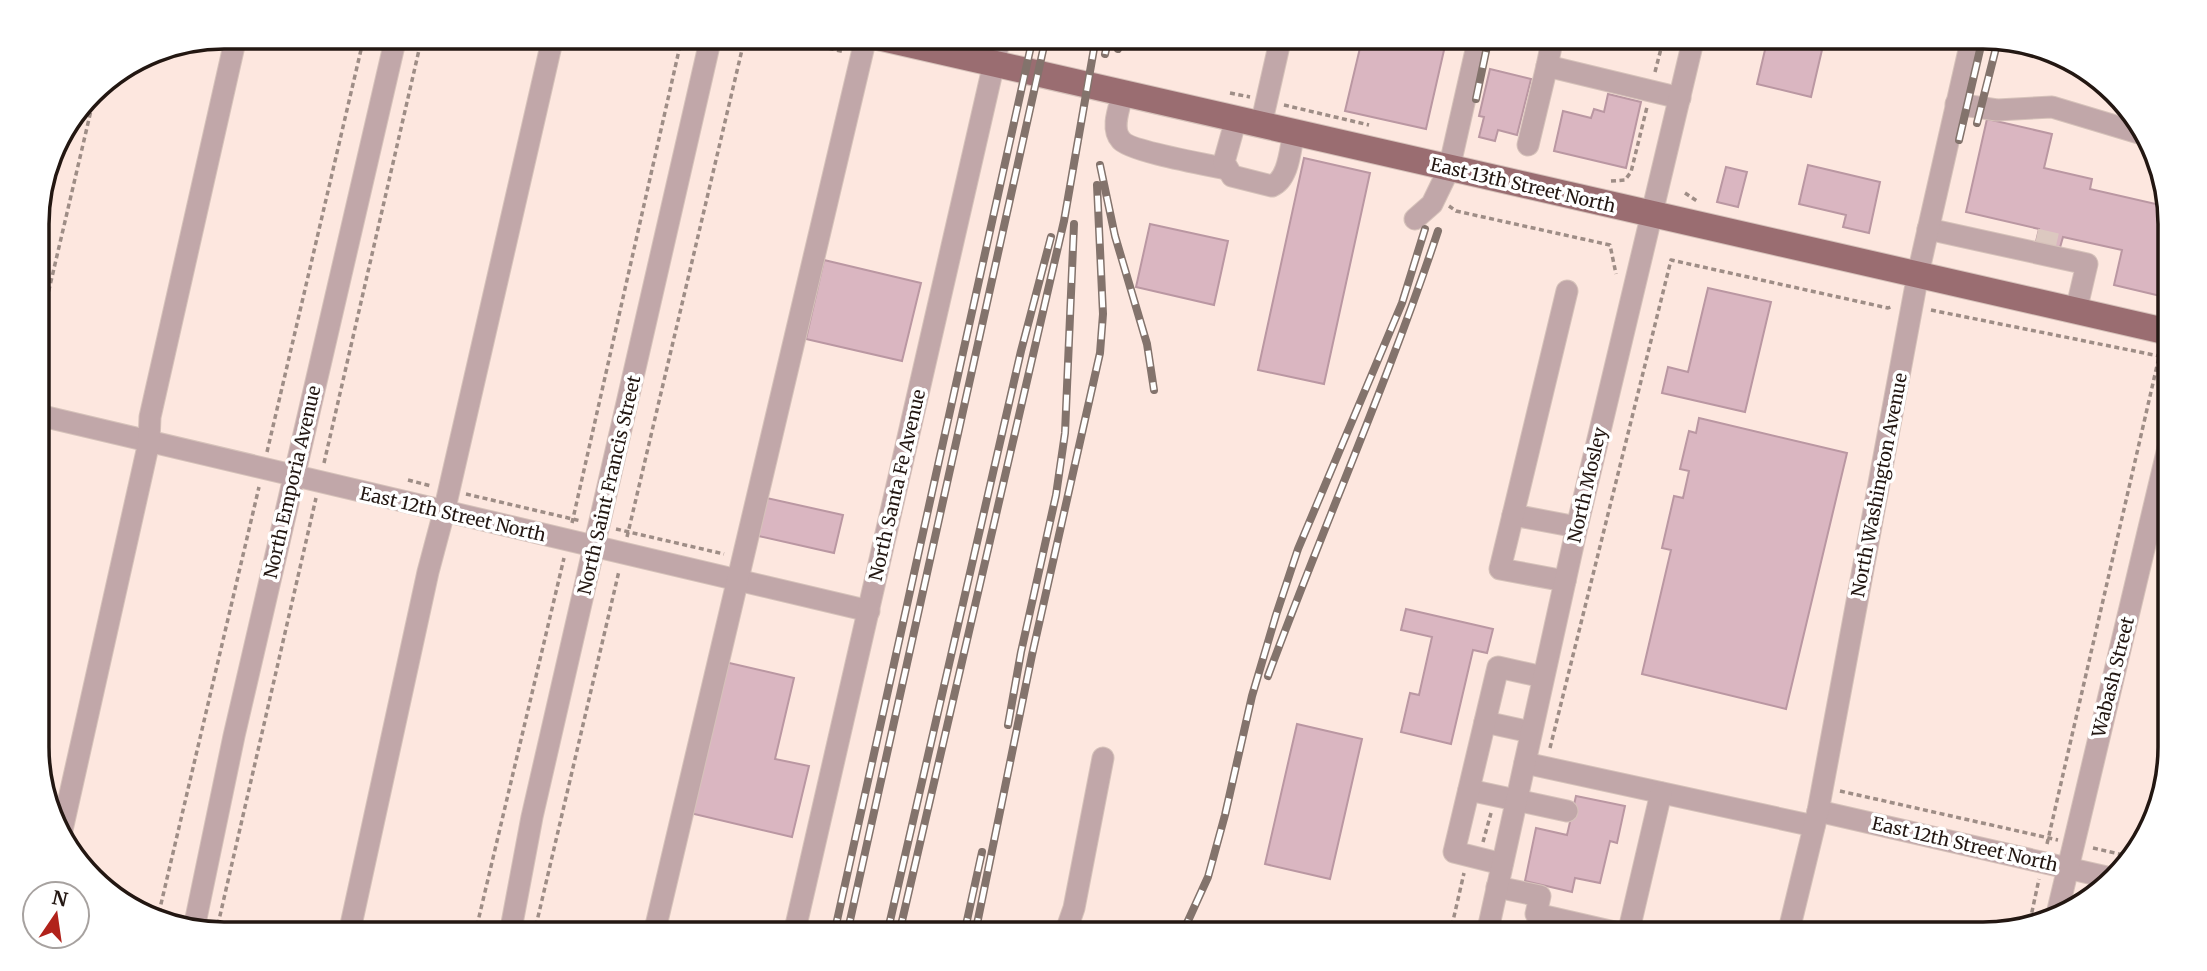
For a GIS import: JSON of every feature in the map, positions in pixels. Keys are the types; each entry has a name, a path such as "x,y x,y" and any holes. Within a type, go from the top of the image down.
{"main road":[{"name":"East 13th Street North","path":"905,49 994,64 1918,274 2076,311 2158,342"}],"street":[{"path":"64,819 149,442 150,417 233,49"},
{"name":"North Emporia Avenue","path":"196,920 233,736 393,49"},
{"path":"352,922 428,572 551,49"},
{"name":"North Saint Francis Street","path":"512,922 532,817 708,49"},
{"path":"657,922 868,49"},
{"name":"North Santa Fe Avenue","path":"797,922 997,49"},
{"path":"1276,49 1248,122 1224,162 1227,169 1232,176 1272,186 1277,184 1284,177 1294,132"},
{"path":"1415,219 1432,204 1449,169 1476,49"},
{"path":"1528,145 1551,49"},
{"name":"North Mosley","path":"1490,922 1517,800 1535,766 1531,733 1577,527 1691,49"},
{"name":"North Washington Avenue","path":"1790,922 1816,818 1918,274 1969,49"},
{"path":"1547,66 1680,98"},
{"path":"1123,93 1115,127 1120,140 1135,147 1227,169"},
{"path":"1956,104 1997,110 2052,107 2132,131"},
{"path":"1928,229 2087,264 2076,311"},
{"path":"2009,246 2021,239 2036,239"},
{"path":"2058,244 2075,261"},
{"path":"1565,581 1500,569 1567,291"},
{"name":"East 12th Street North","path":"49,418 869,611"},
{"path":"1513,515 1577,527"},
{"name":"Wabash Street","path":"2060,904 2158,526"},
{"path":"1502,864 1454,852 1499,667 1544,677"},
{"path":"1485,722 1531,733"},
{"path":"1069,922 1103,758"},
{"name":"East 12th Street North","path":"1535,766 1661,793 1816,818 2102,876"},
{"path":"1469,790 1567,811"},
{"path":"1629,922 1661,793"},
{"path":"1497,887 1540,896 1536,914 1572,922"}],"path":[{"path":"478,922 568,541 679,49"},
{"path":"537,922 742,49"},
{"path":"49,290 91,109"},
{"path":"1435,196 1456,211 1609,245"},
{"path":"1535,766 1671,260"},
{"path":"2030,916 2158,370"},
{"path":"1834,790 2122,855"}],"building":[{"path":"1360,49 1444,49 1426,129 1345,111"},
{"path":"1765,49 1822,49 1811,97 1757,84"},
{"path":"1490,69 1531,79 1517,135 1498,130 1495,141 1479,137 1484,117 1479,116"},
{"path":"1608,94 1641,102 1626,168 1554,151 1563,111 1591,118 1594,109 1604,112"},
{"path":"1987,119 2052,134 2044,168 2092,179 2090,189 2157,204 2158,295 2114,285 2122,250 2063,237 2059,251 2035,246 2039,229 1966,212"},
{"path":"1304,158 1370,173 1324,384 1258,370"},
{"path":"1808,165 1880,182 1869,233 1843,227 1846,215 1799,204"},
{"path":"1726,167 1747,172 1738,207 1717,202"},
{"path":"1150,224 1228,241 1214,305 1136,287"},
{"path":"824,260 921,283 902,361 806,339"},
{"path":"1708,288 1771,302 1745,412 1662,393 1668,367 1688,372"},
{"path":"1699,418 1847,453 1786,709 1642,674 1671,550 1662,548 1674,496 1683,498 1689,471 1680,469 1689,431 1696,433"},
{"path":"762,497 843,515 834,553 754,535"},
{"path":"1406,609 1493,629 1487,653 1473,650 1451,744 1401,732 1410,693 1419,695 1432,637 1401,630"},
{"path":"725,662 794,678 775,759 809,766 792,837 690,813"},
{"path":"1297,724 1362,739 1330,879 1265,864"},
{"path":"1576,796 1625,806 1617,843 1610,841 1600,883 1575,878 1572,892 1525,881 1536,828 1567,835"}],"tunnel":[{"path":"2036,239 2058,244"}],"railway":[{"path":"837,922 1030,49"},
{"path":"850,922 1043,49"},
{"path":"902,922 1064,221 1094,49"},
{"path":"1105,54 1106,49"},
{"path":"1476,99 1486,49"},
{"path":"1959,140 1980,49"},
{"path":"1977,123 1996,49"},
{"path":"1100,165 1115,236 1147,344 1154,390"},
{"path":"977,922 1032,655 1100,353 1103,314 1097,185"},
{"path":"1008,725 1021,652 1056,495 1065,433 1074,224"},
{"path":"1187,922 1208,877 1252,696 1298,549 1402,303 1425,229"},
{"path":"1268,676 1398,343 1438,231"},
{"path":"890,922 1021,351 1051,237"},
{"path":"967,922 982,852"}]}
